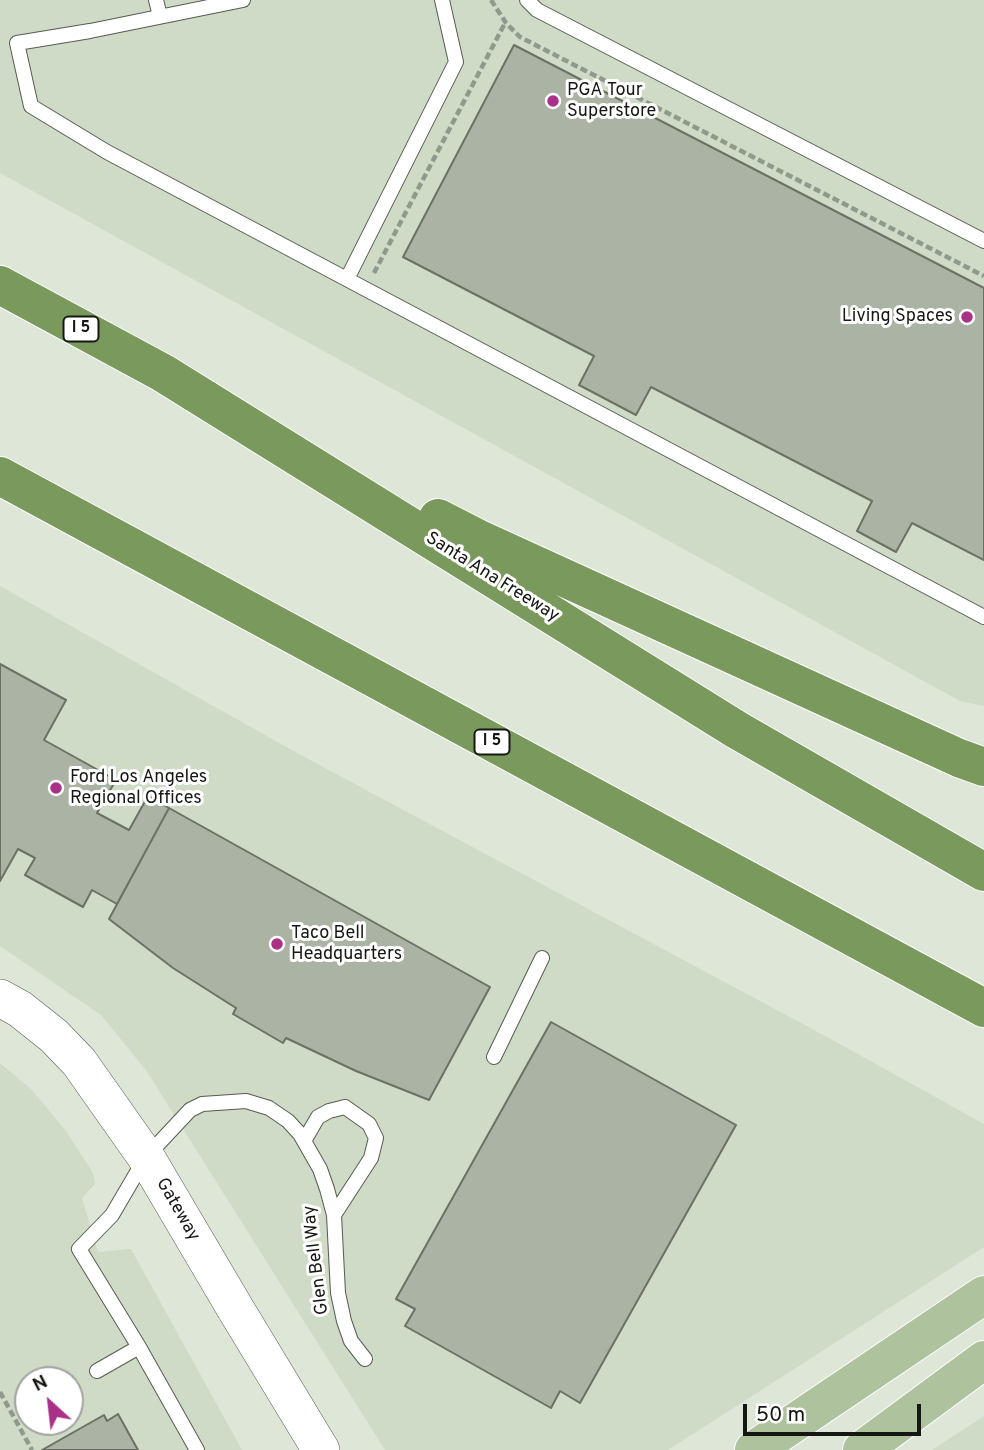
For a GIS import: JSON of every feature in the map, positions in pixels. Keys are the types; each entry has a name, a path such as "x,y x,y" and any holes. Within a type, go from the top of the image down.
{"highway":[{"name":"Santa Ana Freeway","path":"0,285 163,373 728,724 984,872"},
{"path":"163,373 477,538 984,767"},
{"name":"I 5","path":"0,476 984,1008"},
{"path":"728,724 984,855"}],"main road":[{"path":"754,1450 984,1295"},
{"path":"862,1450 984,1360"}],"street":[{"name":"Gateway","path":"0,998 20,1009 54,1035 79,1062 146,1157 321,1450"}],"lane":[{"path":"156,0 160,16"},
{"path":"243,0 17,43 31,106 107,152 984,617"},
{"path":"347,279 456,62 442,0"},
{"path":"527,0 537,10 984,241"},
{"path":"494,1058 542,958"},
{"name":"Glen Bell Way","path":"139,1347 79,1249 112,1215 146,1157 190,1110 202,1104 246,1101 269,1108 288,1121 320,1168 334,1214 338,1293 344,1321 351,1342 365,1359"},
{"path":"304,1141 318,1117 345,1107 369,1124 376,1138 371,1158 334,1214"},
{"path":"97,1371 139,1347 197,1450"}],"path":[{"path":"491,0 506,23 520,37 984,276"},
{"path":"366,289 506,23"},
{"path":"0,1392 32,1450"}],"shaded area":[{"path":"0,0 984,0 984,706 960,701 0,173"},
{"path":"0,586 297,753 984,1124 984,1247 668,1450 385,1450 146,1070 101,1015 0,946"},
{"path":"0,1063 32,1090 66,1131 93,1173 95,1184 82,1198 98,1252 131,1249 242,1450 0,1450"},
{"path":"984,1416 984,1450 932,1450"}],"building":[{"path":"514,45 984,288 984,560 912,523 896,552 857,531 872,501 651,387 636,415 579,385 594,356 403,257"},
{"name":"Ford Los Angeles Regional Offices","path":"0,664 66,700 44,740 116,780 97,813 129,830 148,796 169,808 117,904 92,890 83,907 25,875 35,858 18,849 0,881"},
{"name":"Taco Bell Headquarters","path":"169,808 490,987 429,1100 356,1071 286,1038 283,1043 233,1014 236,1008 173,968 109,919"},
{"path":"551,1022 736,1125 580,1403 560,1391 551,1408 405,1326 415,1309 396,1299"},
{"path":"118,1414 138,1450 42,1450 67,1436 84,1436 84,1426 104,1415 107,1421"}],"place":[{"name":"PGA Tour Superstore","path":"553,101"},
{"name":"Living Spaces","path":"967,317"},
{"name":"Ford Los Angeles Regional Offices","path":"56,788"},
{"name":"Taco Bell Headquarters","path":"277,944"}]}
